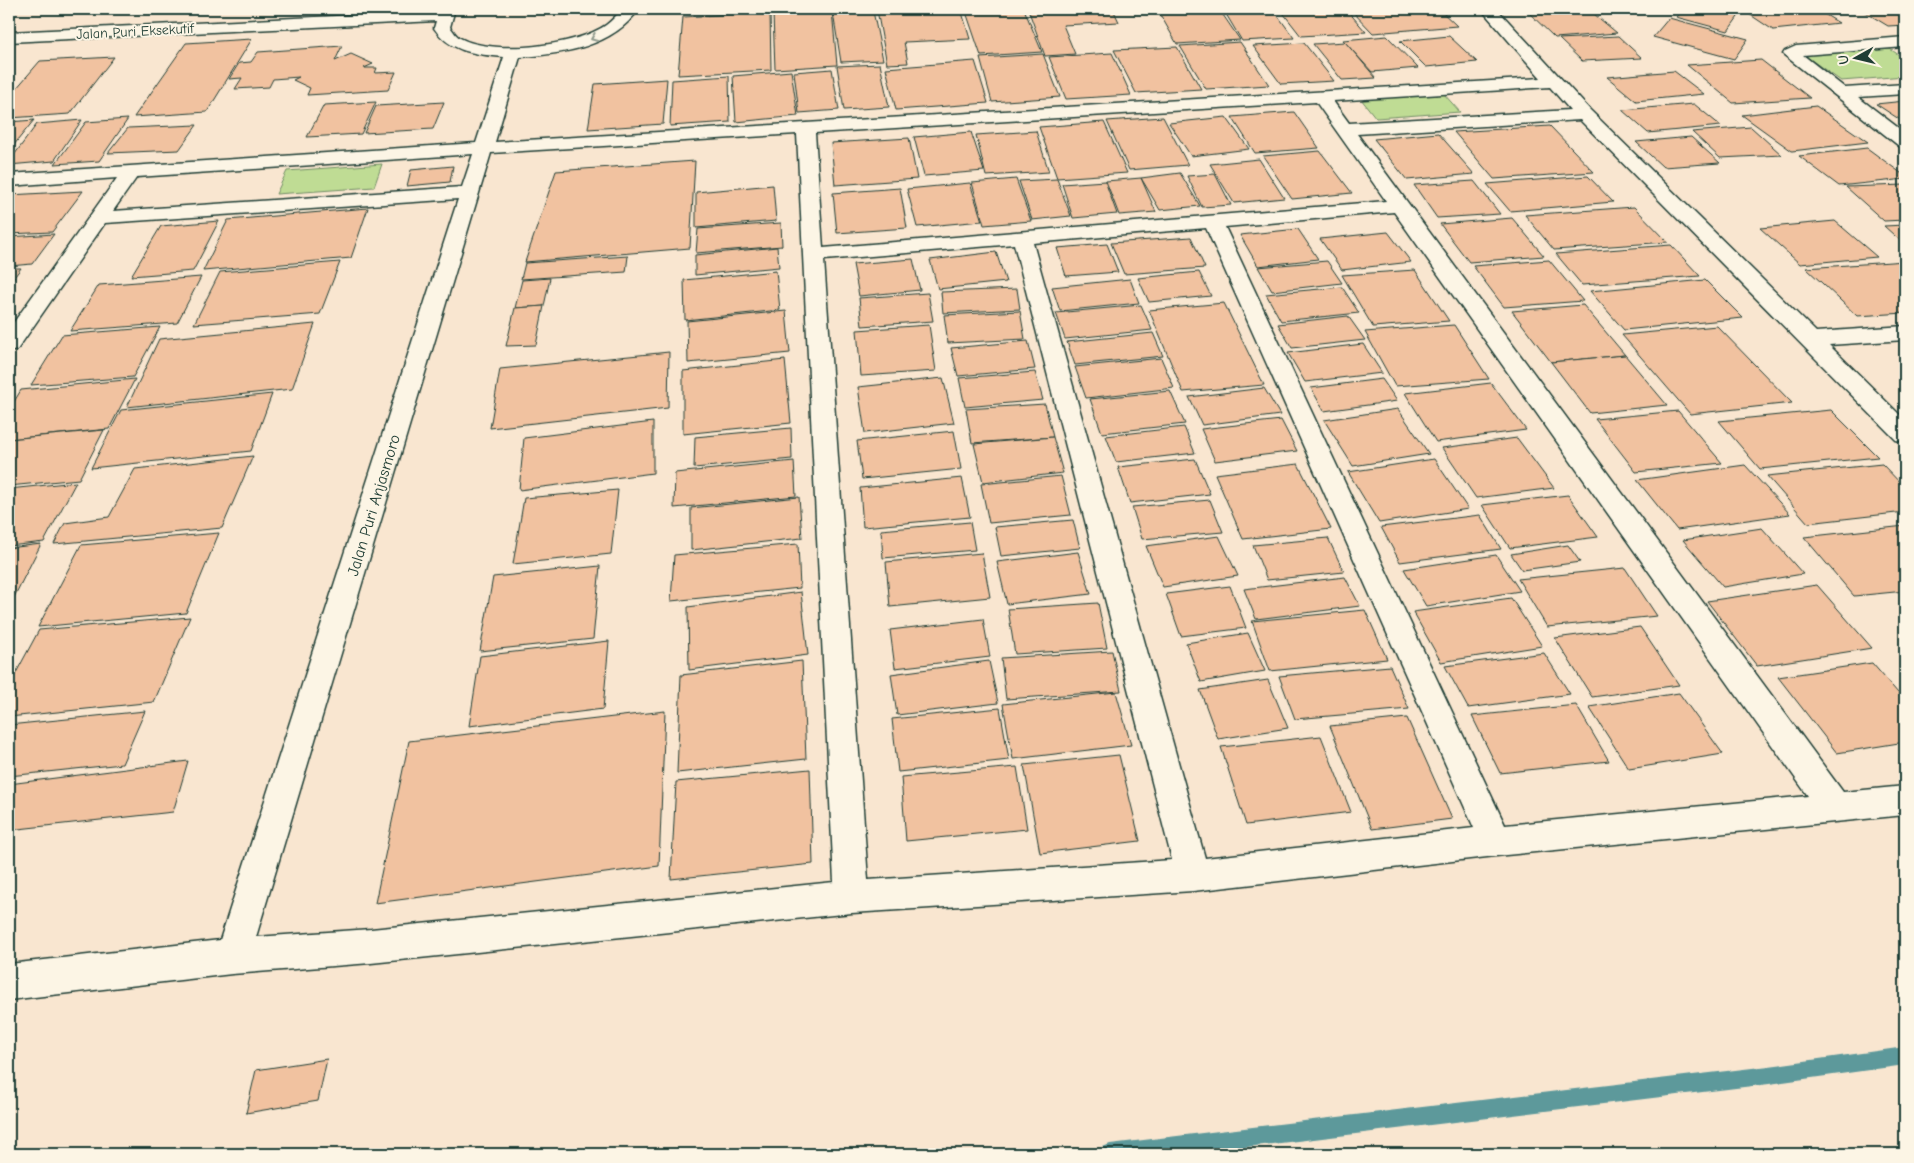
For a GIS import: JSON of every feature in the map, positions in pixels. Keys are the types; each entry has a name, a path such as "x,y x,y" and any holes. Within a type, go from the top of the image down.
{"street":[{"path":"444,12 441,28 450,38 465,46 488,52 513,54 549,51 581,43 607,32 625,19 631,9"},
{"path":"1489,9 1584,114 1905,434"},
{"name":"Jalan Puri Eksekutif","path":"9,37 444,12"},
{"path":"1905,42 1791,52 1792,56 1905,142"},
{"name":"Jalan Puri Anjasmoro","path":"232,956 513,54"},
{"path":"9,180 483,148 806,130 1554,82"},
{"path":"1842,93 1905,89"},
{"path":"1321,97 1834,808"},
{"path":"1345,129 1584,114"},
{"path":"806,130 852,898"},
{"path":"9,346 131,172"},
{"path":"98,218 470,192"},
{"path":"813,255 1400,206"},
{"path":"1213,222 1496,841"},
{"path":"1022,238 1193,875"},
{"path":"1810,339 1905,333"},
{"path":"9,982 232,956 371,946 852,898 1193,875 1496,841 1905,801"}],"green space":[{"path":"1890,49 1905,59 1905,76 1841,81 1804,55"},
{"path":"1443,93 1460,112 1376,118 1361,99"},
{"path":"382,164 374,187 276,194 287,171"}],"building":[{"path":"961,9 970,39 904,42 908,63 887,64 877,10"},
{"path":"965,9 1024,9 1042,52 981,56"},
{"path":"1028,9 1113,9 1119,22 1063,25 1075,54 1045,56"},
{"path":"1157,9 1219,9 1240,40 1177,44"},
{"path":"1223,9 1273,9 1294,38 1242,41"},
{"path":"1280,9 1346,9 1366,32 1301,36"},
{"path":"1350,9 1439,9 1457,26 1373,33"},
{"path":"1525,9 1588,9 1617,33 1555,38"},
{"path":"1683,9 1718,9 1740,14 1728,31 1676,17"},
{"path":"1816,9 1839,23 1773,30 1743,10"},
{"path":"1860,9 1905,9 1905,25 1888,26"},
{"path":"832,11 837,65 775,69 773,14"},
{"path":"873,11 883,60 841,62 833,13"},
{"path":"770,12 771,70 678,75 683,17"},
{"path":"1669,18 1748,39 1734,59 1653,37"},
{"path":"1387,36 1418,68 1372,72 1343,40"},
{"path":"1449,36 1477,62 1426,67 1400,41"},
{"path":"1618,36 1642,58 1582,61 1559,39"},
{"path":"252,39 207,112 134,117 186,43"},
{"path":"1240,42 1269,85 1206,89 1180,46"},
{"path":"1345,42 1376,78 1342,80 1313,44"},
{"path":"1304,43 1334,81 1281,84 1253,46"},
{"path":"342,46 335,61 351,54 373,64 364,68 377,68 375,73 396,72 388,90 307,95 310,88 293,80 299,77 273,79 269,87 235,89 242,78 229,79 239,63 251,62 258,52"},
{"path":"1177,47 1201,89 1136,93 1114,50"},
{"path":"1112,53 1131,95 1066,99 1049,57"},
{"path":"1043,54 1060,97 992,102 980,58"},
{"path":"114,57 70,114 9,118 9,97 40,61"},
{"path":"1761,60 1810,98 1733,103 1687,65"},
{"path":"975,61 988,103 896,110 886,68"},
{"path":"880,64 889,107 844,110 837,66"},
{"path":"832,69 839,110 799,113 794,72"},
{"path":"791,71 798,116 736,122 733,76"},
{"path":"1674,71 1704,94 1636,101 1607,77"},
{"path":"729,76 730,122 670,126 672,80"},
{"path":"667,79 663,124 588,129 595,84"},
{"path":"1905,101 1905,123 1876,104"},
{"path":"376,102 361,134 307,137 324,105"},
{"path":"444,102 433,129 364,133 376,106"},
{"path":"1694,104 1721,126 1648,133 1622,110"},
{"path":"1816,106 1868,142 1792,151 1742,115"},
{"path":"1294,112 1319,148 1255,153 1232,117"},
{"path":"1163,117 1188,165 1129,170 1107,121"},
{"path":"1226,117 1249,149 1191,156 1169,123"},
{"path":"128,119 99,161 55,164 86,122"},
{"path":"34,120 9,151 9,122"},
{"path":"82,120 54,161 9,165 9,162 37,124"},
{"path":"1104,122 1127,173 1057,178 1039,127"},
{"path":"197,125 179,150 108,153 128,128"},
{"path":"1550,126 1594,172 1494,179 1454,132"},
{"path":"1751,127 1782,155 1720,158 1692,132"},
{"path":"1036,131 1049,172 986,176 976,135"},
{"path":"971,132 984,171 924,176 914,137"},
{"path":"1438,133 1474,174 1407,180 1374,139"},
{"path":"1691,137 1720,163 1663,167 1636,142"},
{"path":"909,138 917,179 835,185 831,143"},
{"path":"1867,148 1905,176 1905,179 1839,186 1799,156"},
{"path":"1320,151 1352,193 1292,199 1263,156"},
{"path":"1259,159 1284,198 1234,203 1210,164"},
{"path":"695,161 690,248 525,262 556,171"},
{"path":"453,166 450,182 407,186 411,170"},
{"path":"1180,173 1200,206 1160,210 1141,178"},
{"path":"1215,174 1231,205 1202,207 1187,176"},
{"path":"1588,176 1613,202 1510,211 1487,184"},
{"path":"1141,178 1156,212 1119,215 1106,181"},
{"path":"1016,179 1031,221 984,225 972,183"},
{"path":"1057,179 1071,216 1032,220 1019,181"},
{"path":"1105,181 1117,214 1073,218 1062,184"},
{"path":"1474,181 1500,214 1437,218 1414,185"},
{"path":"970,183 982,221 917,227 907,189"},
{"path":"773,185 776,221 696,228 696,192"},
{"path":"1905,185 1905,220 1884,221 1846,187"},
{"path":"900,188 907,228 837,233 833,193"},
{"path":"83,191 52,232 9,234 9,195"},
{"path":"1634,207 1668,242 1554,250 1525,215"},
{"path":"368,208 351,258 203,271 228,220"},
{"path":"1512,218 1544,256 1469,262 1440,224"},
{"path":"219,221 193,271 131,276 161,226"},
{"path":"1835,221 1877,257 1800,264 1760,228"},
{"path":"781,223 782,246 696,253 698,229"},
{"path":"1905,225 1905,245 1884,226"},
{"path":"1298,229 1318,259 1258,266 1240,235"},
{"path":"1388,232 1411,262 1342,270 1320,239"},
{"path":"54,234 32,264 9,266 9,237"},
{"path":"1191,237 1205,268 1124,274 1111,243"},
{"path":"1107,244 1118,272 1066,276 1057,248"},
{"path":"1671,245 1700,276 1582,285 1556,254"},
{"path":"777,247 779,267 695,275 695,255"},
{"path":"996,252 1006,282 938,289 930,260"},
{"path":"628,256 626,272 521,279 525,263"},
{"path":"913,259 920,290 859,296 853,264"},
{"path":"1549,260 1583,301 1504,307 1473,266"},
{"path":"1327,261 1342,283 1272,291 1258,267"},
{"path":"1905,261 1905,313 1857,316 1806,268"},
{"path":"340,262 320,314 194,324 220,272"},
{"path":"9,268 21,268 9,284"},
{"path":"1415,270 1449,321 1373,327 1342,275"},
{"path":"776,271 780,310 685,320 684,280"},
{"path":"1199,272 1211,296 1149,302 1138,278"},
{"path":"201,277 177,323 70,331 99,285"},
{"path":"550,278 544,306 515,308 522,280"},
{"path":"1130,279 1139,303 1060,311 1052,287"},
{"path":"1705,280 1743,318 1624,330 1590,291"},
{"path":"1342,287 1359,313 1281,321 1266,294"},
{"path":"1017,289 1020,309 943,313 941,292"},
{"path":"928,293 933,321 862,326 859,298"},
{"path":"1224,303 1264,385 1183,392 1149,310"},
{"path":"1141,305 1152,330 1065,339 1056,313"},
{"path":"1583,305 1625,355 1551,362 1512,311"},
{"path":"544,306 536,345 506,346 515,308"},
{"path":"786,311 790,353 688,363 687,321"},
{"path":"1020,311 1025,339 948,343 944,315"},
{"path":"1348,316 1365,340 1292,348 1278,324"},
{"path":"315,324 292,389 127,407 159,339"},
{"path":"929,325 936,371 861,376 857,330"},
{"path":"1454,325 1489,379 1395,386 1365,332"},
{"path":"1717,326 1792,403 1690,414 1622,335"},
{"path":"160,327 133,377 31,385 62,335"},
{"path":"1153,333 1163,356 1075,365 1067,342"},
{"path":"1028,341 1035,369 958,376 951,348"},
{"path":"1363,344 1382,373 1305,382 1288,353"},
{"path":"669,352 668,408 490,428 500,369"},
{"path":"1625,355 1667,405 1590,413 1551,362"},
{"path":"1161,358 1174,388 1086,398 1075,367"},
{"path":"785,360 791,423 683,434 683,371"},
{"path":"1035,372 1043,400 965,407 959,378"},
{"path":"943,378 954,423 865,433 858,387"},
{"path":"135,379 109,429 9,439 9,410 21,390"},
{"path":"1382,379 1397,401 1324,411 1311,388"},
{"path":"1491,383 1526,430 1436,442 1405,393"},
{"path":"1264,388 1280,415 1202,425 1189,397"},
{"path":"1170,391 1185,424 1102,433 1090,399"},
{"path":"272,394 251,451 91,468 121,410"},
{"path":"1045,404 1053,437 972,443 966,409"},
{"path":"1398,409 1429,454 1353,466 1324,420"},
{"path":"1831,410 1878,457 1760,469 1719,421"},
{"path":"1678,411 1722,463 1636,472 1595,419"},
{"path":"1281,420 1297,451 1215,461 1201,429"},
{"path":"653,422 653,473 519,490 524,438"},
{"path":"1184,427 1195,453 1116,462 1106,436"},
{"path":"791,428 792,459 694,468 695,437"},
{"path":"104,430 79,479 9,486 9,439"},
{"path":"954,431 961,469 862,479 857,441"},
{"path":"1053,437 1063,473 983,482 974,444"},
{"path":"1517,438 1554,488 1476,498 1442,448"},
{"path":"253,456 222,528 54,544 65,523 109,517 135,469"},
{"path":"1195,459 1210,494 1130,503 1118,467"},
{"path":"1434,459 1468,509 1379,523 1348,472"},
{"path":"794,461 796,496 674,508 675,473"},
{"path":"1298,464 1331,529 1243,539 1215,474"},
{"path":"1882,464 1905,488 1905,512 1808,523 1767,476"},
{"path":"1745,465 1790,514 1677,530 1637,480"},
{"path":"1061,476 1071,515 989,523 981,484"},
{"path":"962,478 970,517 863,527 860,488"},
{"path":"76,482 44,542 9,546 9,489"},
{"path":"618,490 611,554 513,564 524,498"},
{"path":"1568,495 1598,537 1510,548 1482,505"},
{"path":"799,497 802,538 691,550 691,508"},
{"path":"1210,500 1223,532 1142,539 1132,507"},
{"path":"1480,515 1501,549 1400,562 1381,527"},
{"path":"1073,520 1080,548 1001,556 995,527"},
{"path":"970,522 975,550 883,558 881,530"},
{"path":"1905,526 1905,591 1854,596 1804,537"},
{"path":"1762,528 1803,574 1723,587 1683,540"},
{"path":"219,533 186,613 38,627 81,545"},
{"path":"1219,536 1238,576 1163,587 1146,546"},
{"path":"1328,538 1344,572 1267,580 1253,545"},
{"path":"41,544 10,605 9,605 9,548"},
{"path":"798,544 800,588 671,601 674,555"},
{"path":"1568,545 1580,562 1522,570 1511,554"},
{"path":"1078,552 1091,594 1007,604 997,562"},
{"path":"982,553 990,597 890,607 886,562"},
{"path":"1496,555 1520,591 1426,606 1404,569"},
{"path":"600,566 593,639 480,651 493,577"},
{"path":"1625,568 1657,616 1547,627 1518,579"},
{"path":"1345,577 1360,606 1256,619 1244,589"},
{"path":"1817,585 1872,648 1757,666 1707,601"},
{"path":"1230,586 1246,628 1181,636 1166,594"},
{"path":"801,592 808,655 689,670 688,607"},
{"path":"1511,598 1542,646 1441,662 1413,612"},
{"path":"1098,603 1107,648 1015,654 1008,609"},
{"path":"1365,610 1387,659 1270,671 1252,621"},
{"path":"190,617 154,702 9,717 9,686 39,630"},
{"path":"983,619 990,657 895,668 890,630"},
{"path":"1640,627 1679,685 1592,697 1555,638"},
{"path":"1248,633 1265,671 1201,682 1186,643"},
{"path":"609,641 603,709 469,726 480,656"},
{"path":"1112,651 1121,691 1006,699 1001,658"},
{"path":"1544,653 1570,694 1468,708 1445,666"},
{"path":"802,661 806,759 677,773 681,675"},
{"path":"989,661 998,703 897,715 891,674"},
{"path":"1872,663 1905,701 1905,742 1837,753 1778,677"},
{"path":"1390,666 1409,709 1295,719 1279,676"},
{"path":"1268,680 1288,728 1218,739 1200,690"},
{"path":"1116,692 1131,745 1013,759 1003,704"},
{"path":"1679,693 1723,754 1629,769 1589,707"},
{"path":"1576,705 1609,761 1500,773 1472,716"},
{"path":"1000,708 1009,760 898,772 892,719"},
{"path":"145,711 122,764 9,776 9,725"},
{"path":"665,711 659,866 375,903 409,741"},
{"path":"1407,718 1452,819 1372,829 1330,726"},
{"path":"1321,736 1351,812 1246,825 1221,747"},
{"path":"1119,755 1140,841 1040,853 1024,765"},
{"path":"188,761 173,812 9,830 9,784"},
{"path":"1017,767 1027,829 906,841 901,777"},
{"path":"810,769 813,864 671,879 676,782"},
{"path":"327,1059 318,1101 246,1113 256,1070"}],"waterway":[{"path":"1110,1154 1769,1075 1905,1056"}]}
